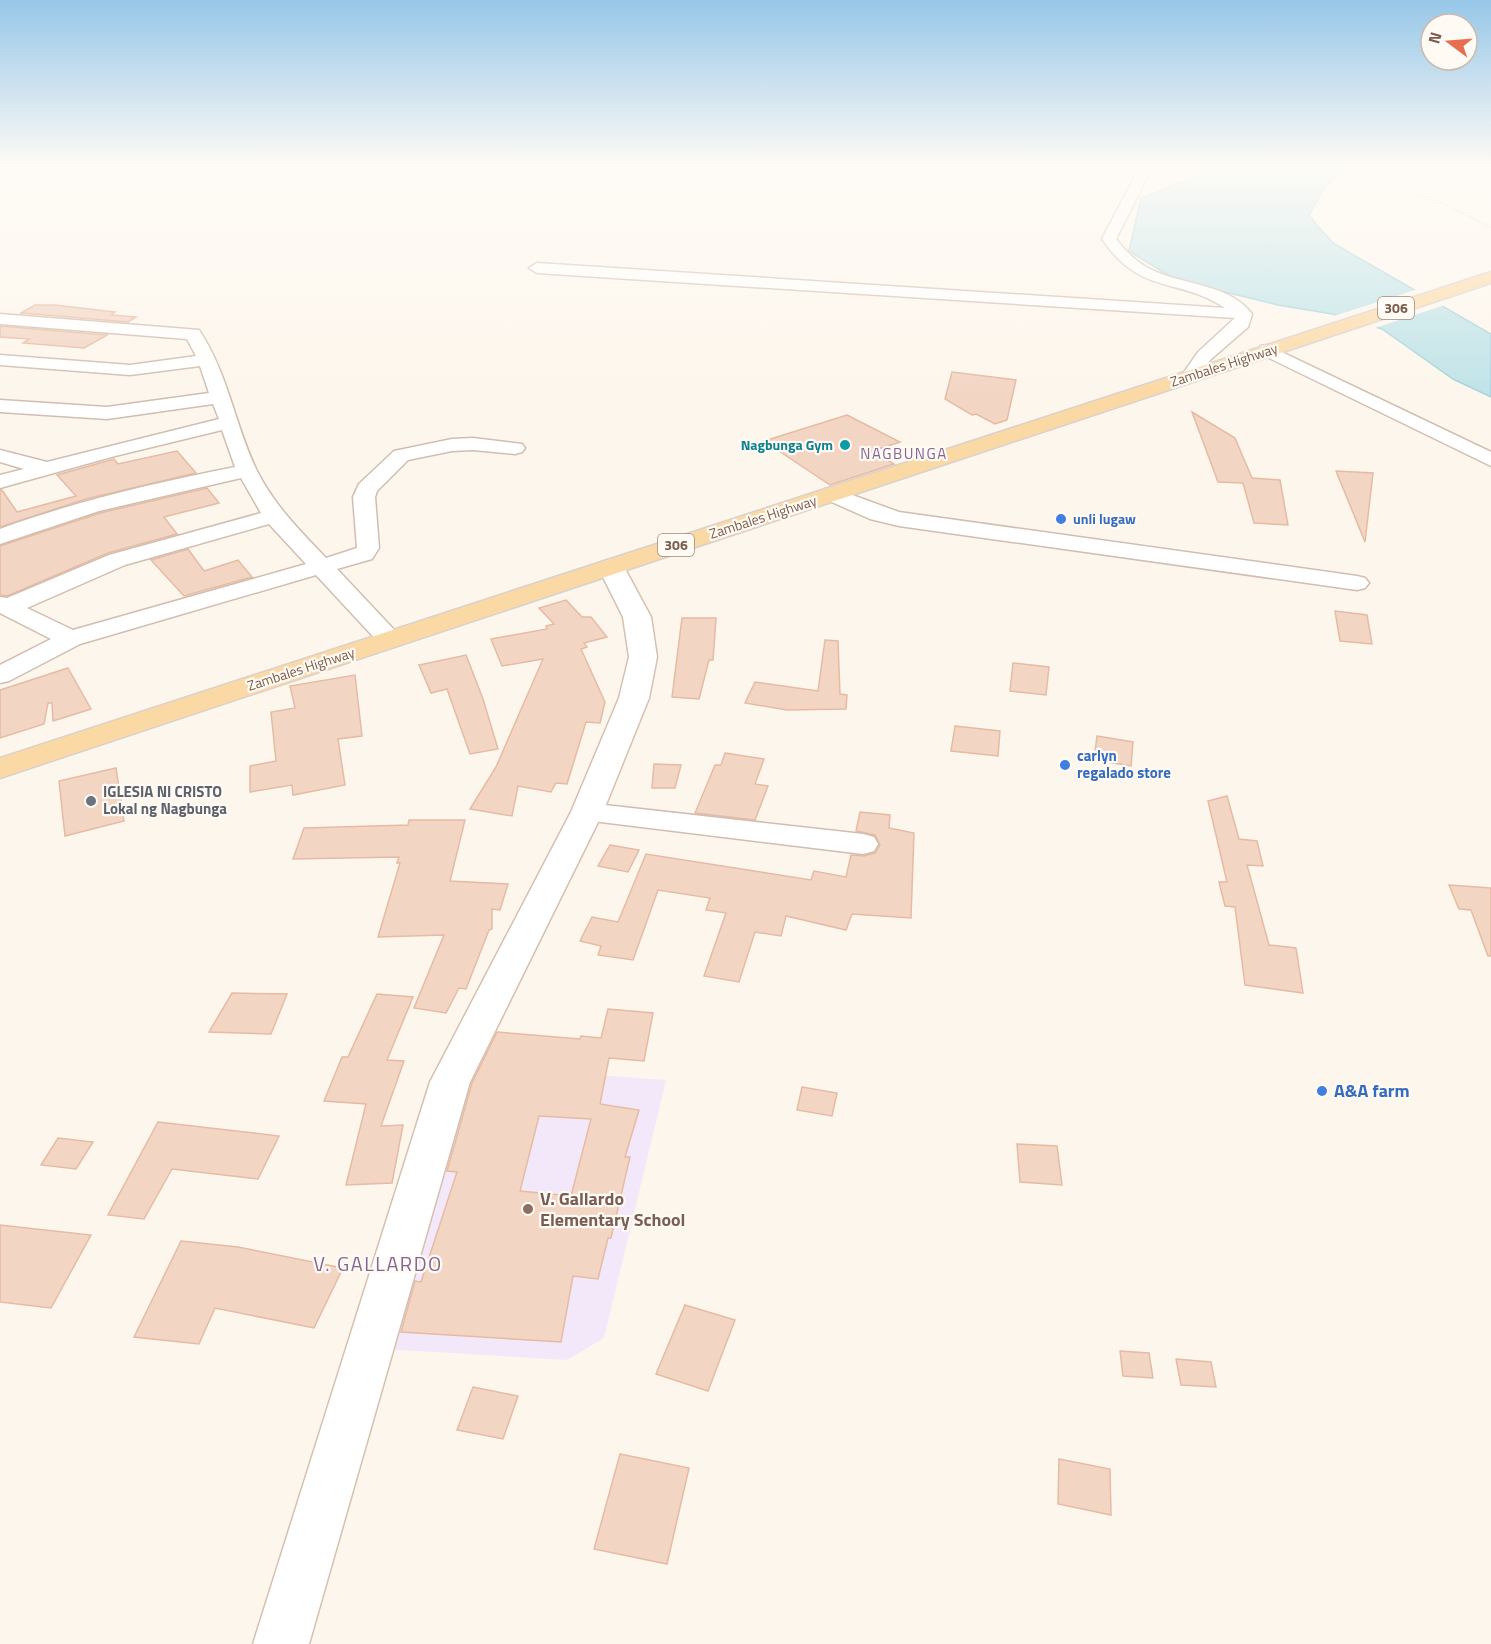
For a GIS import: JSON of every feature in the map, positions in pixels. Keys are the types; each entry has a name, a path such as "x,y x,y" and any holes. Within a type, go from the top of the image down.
{"main road":[{"name":"Zambales Highway","path":"1,766 1491,277"}],"street":[{"path":"1110,241 1116,252 1130,265 1149,276 1221,299 1236,306 1244,314"},
{"path":"537,268 1244,314"},
{"path":"1191,375 1204,356 1242,323 1244,314"},
{"path":"0,319 193,334 207,360 247,471 274,516 390,640"},
{"path":"1267,350 1491,460"},
{"path":"0,360 130,370 207,360"},
{"path":"0,406 107,413 220,398"},
{"path":"0,482 45,468 228,423"},
{"path":"0,675 71,639 364,554 367,551 364,497 367,489 401,455 452,445 473,444 515,448"},
{"path":"0,456 45,468"},
{"path":"0,537 33,525 166,487 247,471"},
{"path":"833,494 878,514 900,519 1357,583"},
{"path":"4,606 117,560 274,516"},
{"path":"281,1644 450,1082 587,812 634,698 643,657 637,617 611,567"},
{"path":"4,606 71,639"},
{"path":"587,812 863,844"}],"shaded area":[{"name":"V. Gallardo Elementary School","path":"460,1065 666,1080 604,1338 567,1360 382,1349"}],"water":[{"path":"1131,241 1331,241 1491,334 1491,397 1453,379 1382,329 1332,314 1278,305 1176,280 1129,251"}],"pier":[{"path":"1418,289 1445,305 1372,329 1334,316"}],"building":[{"path":"35,305 115,312 111,315 136,317 128,322 21,313"},
{"path":"0,326 107,335 84,348 23,343 29,339 0,337"},
{"path":"952,372 1016,380 1007,420 995,424 976,414 972,415 945,399"},
{"path":"1192,412 1235,438 1252,478 1280,480 1288,525 1254,523 1243,483 1218,482"},
{"path":"847,415 900,442 872,451 894,464 830,485 764,441"},
{"path":"177,451 196,473 86,499 0,527 0,490 17,512 76,496 57,475 114,459 118,464"},
{"path":"1336,471 1373,473 1365,542"},
{"path":"207,488 219,503 164,517 177,534 108,553 7,596 0,595 0,546 100,513"},
{"path":"188,549 204,571 238,560 252,577 184,596 151,560"},
{"path":"566,600 582,617 591,617 607,637 584,643 587,647 581,649 605,702 600,723 586,722 567,784 556,783 551,792 518,786 512,816 470,809 496,767 543,659 502,666 491,639 547,629 546,626 554,624 539,608"},
{"path":"1335,611 1367,615 1372,644 1340,641"},
{"path":"682,618 716,618 713,660 709,660 699,699 672,697"},
{"path":"825,640 838,641 840,694 847,695 846,709 787,710 745,703 755,682 818,691"},
{"path":"466,655 483,699 498,749 470,754 447,689 431,693 419,665"},
{"path":"1013,663 1049,667 1046,695 1010,691"},
{"path":"68,668 91,709 53,721 52,703 48,703 44,724 0,738 0,690"},
{"path":"355,675 362,736 338,739 345,785 293,795 292,785 250,792 250,766 276,761 271,712 295,708 290,686"},
{"path":"955,726 1000,731 998,756 951,751"},
{"path":"1097,736 1133,742 1131,766 1094,760"},
{"path":"725,753 764,759 755,784 768,786 755,820 695,813 715,765 721,765"},
{"path":"654,764 681,765 675,788 652,788"},
{"name":"IGLESIA NI CRISTO Lokal ng Nagbunga","path":"116,768 124,821 65,836 59,781"},
{"path":"1227,796 1239,839 1257,841 1263,866 1247,865 1269,945 1296,948 1303,993 1245,985 1235,907 1225,906 1219,882 1227,882 1208,801"},
{"path":"860,812 890,815 889,828 914,833 911,918 852,914 846,930 786,916 781,936 755,932 739,982 704,976 726,913 706,910 710,898 658,890 633,960 598,955 601,946 580,941 592,917 618,922 646,854 811,880 814,871 846,877 851,855 864,856 875,853 880,845 875,835 856,831"},
{"path":"409,820 465,820 450,881 508,884 500,910 492,909 492,929 489,930 466,989 459,988 446,1013 414,1008 444,935 378,937 400,863 397,863 399,857 293,859 304,828 408,825"},
{"path":"610,845 639,850 628,872 598,866"},
{"path":"1449,885 1491,888 1491,956 1488,956 1471,910 1459,909"},
{"path":"232,993 287,994 271,1034 209,1032"},
{"path":"377,994 413,997 387,1060 404,1061 381,1126 403,1125 392,1183 346,1185 366,1104 324,1101 342,1057 348,1057"},
{"name":"V. Gallardo Elementary School","path":"608,1009 653,1013 644,1061 609,1058 600,1104 639,1110 625,1157 630,1157 611,1238 608,1238 598,1279 573,1276 561,1342 401,1332 415,1281 421,1282 457,1172 447,1171 472,1083 497,1032 580,1039 581,1036 601,1038","holes":["539,1116 591,1119 571,1196 520,1191"]},
{"path":"802,1087 837,1093 832,1116 797,1110"},
{"path":"158,1122 279,1136 258,1179 172,1169 144,1219 108,1215"},
{"path":"58,1138 93,1142 76,1169 41,1165"},
{"path":"1017,1144 1057,1146 1062,1185 1020,1182"},
{"path":"0,1225 91,1235 51,1308 0,1302"},
{"path":"181,1241 238,1247 343,1268 314,1328 215,1308 199,1344 134,1337"},
{"path":"685,1305 735,1320 708,1391 656,1374"},
{"path":"1120,1351 1149,1353 1153,1378 1123,1376"},
{"path":"1176,1359 1211,1362 1216,1387 1181,1385"},
{"path":"473,1387 518,1396 503,1439 457,1430"},
{"path":"620,1454 689,1468 667,1564 594,1549"},
{"path":"1059,1459 1110,1469 1111,1515 1058,1504"}],"place":[{"name":"Nagbunga Gym","path":"845,445"},
{"name":"unli lugaw","path":"1061,519"},
{"name":"carlyn regalado store","path":"1065,765"},
{"name":"IGLESIA NI CRISTO Lokal ng Nagbunga","path":"91,801"},
{"name":"A&A farm","path":"1322,1091"},
{"name":"V. Gallardo Elementary School","path":"528,1209"}],"district":[{"name":"NAGBUNGA","path":"904,454"},
{"name":"V. GALLARDO","path":"378,1264"}]}
